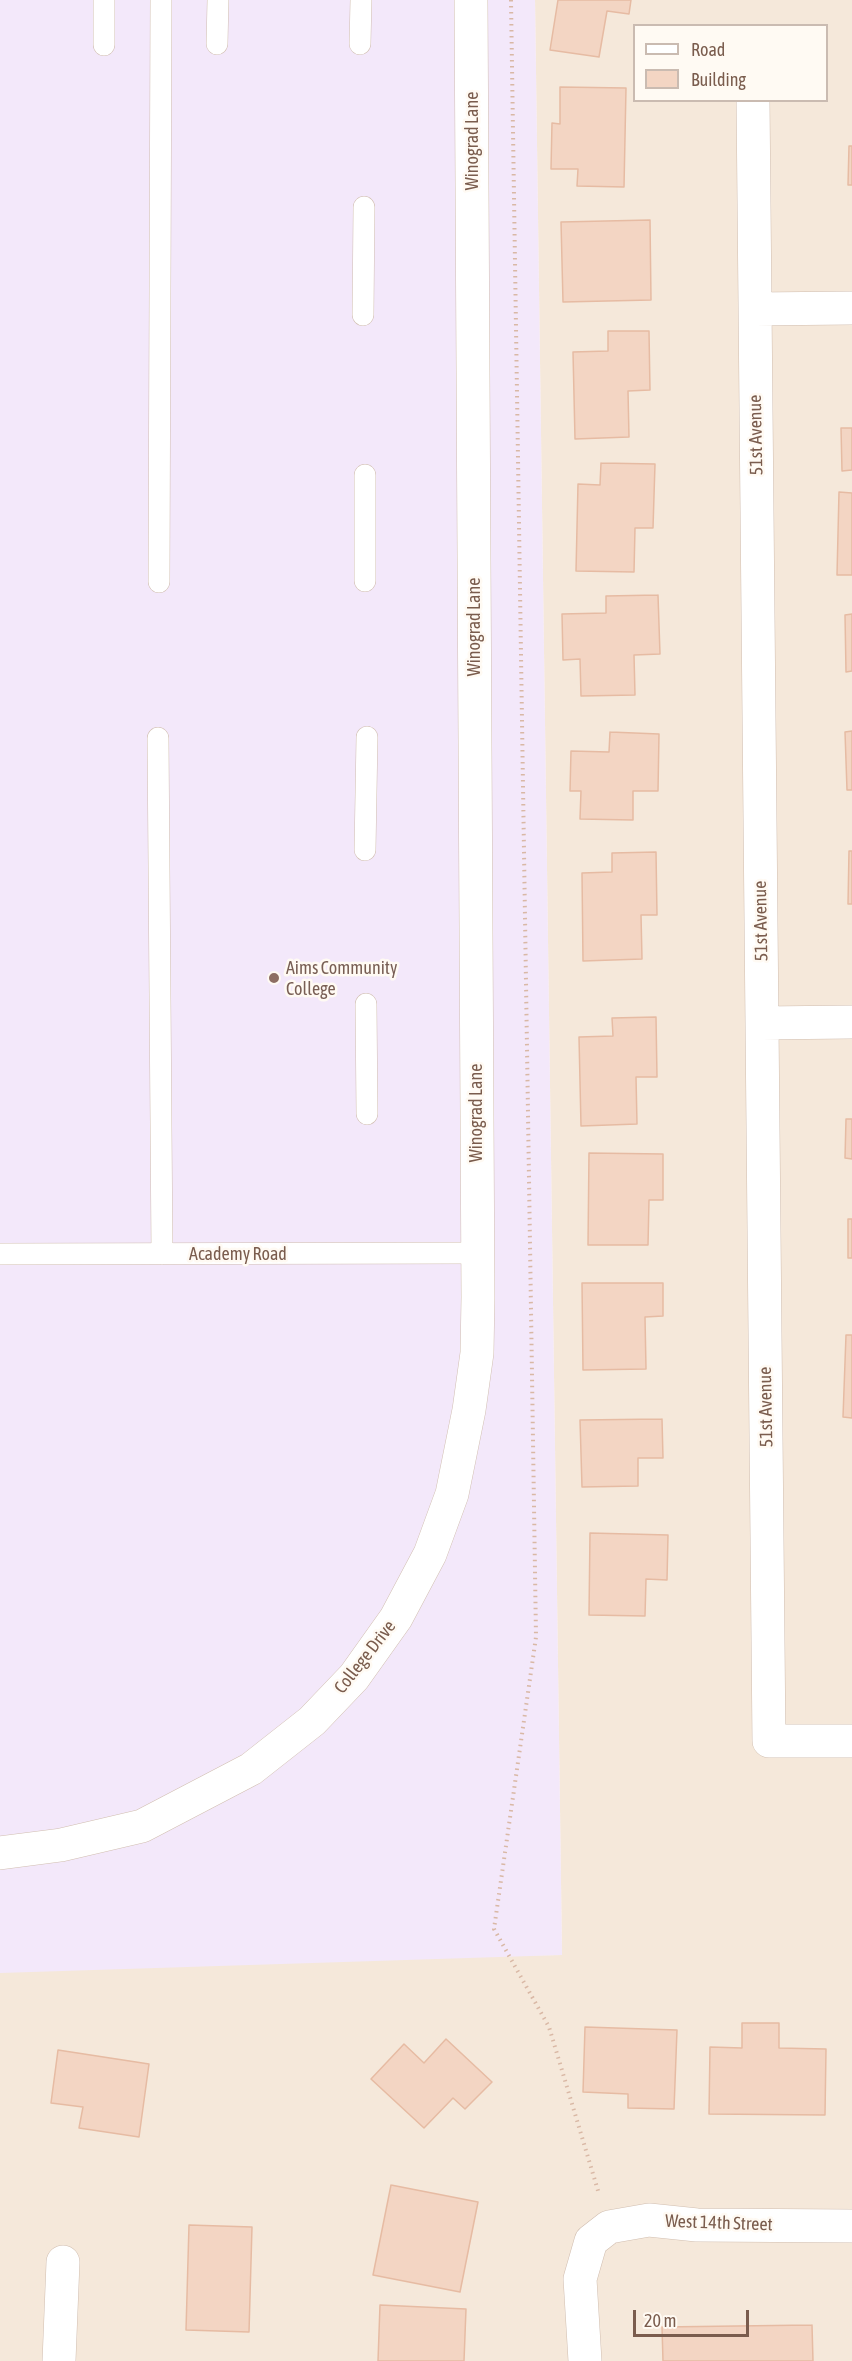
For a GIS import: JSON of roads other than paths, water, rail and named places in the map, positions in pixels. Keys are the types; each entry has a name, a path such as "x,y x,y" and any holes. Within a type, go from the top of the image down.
{"street":[{"name":"Winograd Lane","path":"471,0 476,1253"},
{"name":"51st Avenue","path":"753,102 769,1741 852,1741"},
{"path":"755,309 852,308"},
{"path":"762,1023 852,1022"},
{"name":"College Drive","path":"0,1853 61,1845 142,1826 195,1801 251,1769 277,1749 312,1721 354,1677 396,1618 430,1554 452,1494 469,1410 477,1353 476,1253"},
{"name":"West 14th Street","path":"585,2361 580,2279 600,2234 649,2220 697,2225 852,2226"},
{"path":"59,2361 63,2262"}],"lane":[{"path":"104,0 104,45"},
{"path":"159,582 161,0"},
{"path":"217,44 218,0"},
{"path":"360,44 361,0"},
{"path":"363,315 364,207"},
{"path":"365,475 365,581"},
{"path":"365,850 367,737"},
{"path":"158,738 162,1254"},
{"path":"366,1004 367,1114"},
{"name":"Academy Road","path":"0,1254 476,1253"}],"place":[{"name":"Aims Community College","path":"274,978"}]}
